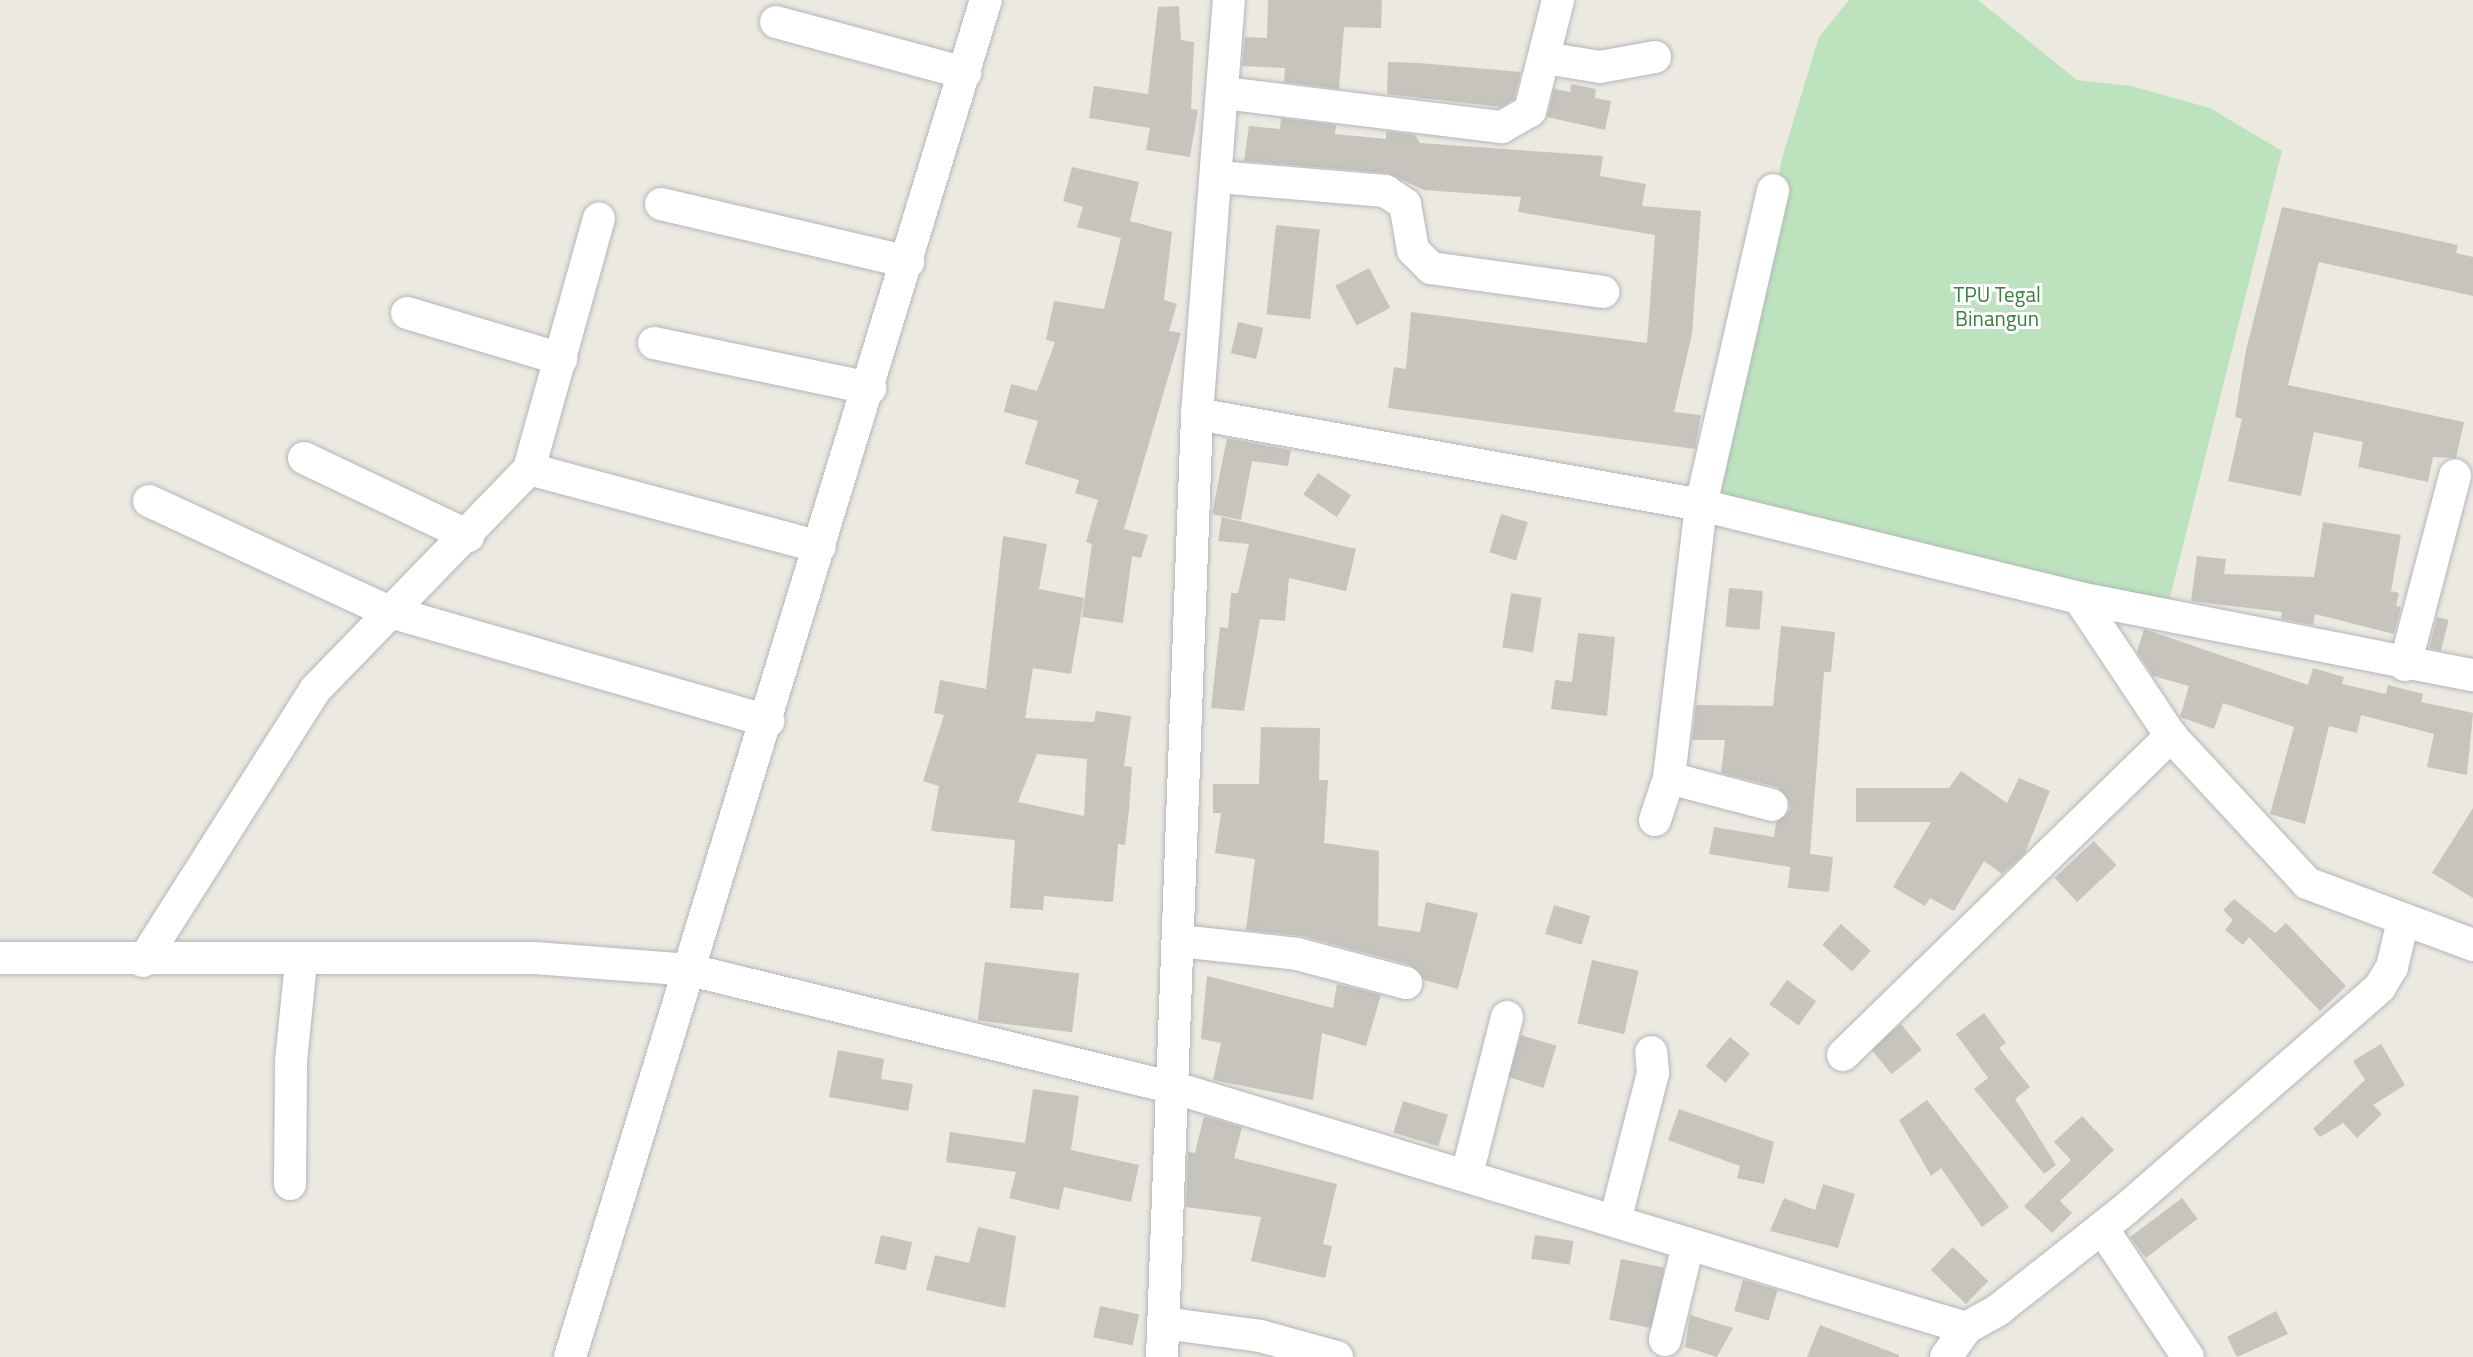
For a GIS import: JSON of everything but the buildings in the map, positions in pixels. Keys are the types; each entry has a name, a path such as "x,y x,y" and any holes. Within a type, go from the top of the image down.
{"street":[{"path":"570,1357 768,721 986,0"},
{"path":"1162,1357 1175,1088 1197,414 1218,177 1229,0"},
{"path":"1224,93 1502,127 1530,111 1558,0"},
{"path":"776,22 965,74"},
{"path":"1545,58 1600,67 1655,57"},
{"path":"1218,177 1384,191 1405,204 1413,250 1431,268 1603,292"},
{"path":"1656,820 1669,778 1701,505 1773,190"},
{"path":"661,204 908,262"},
{"path":"144,961 315,690 387,611 468,536 529,469 599,219"},
{"path":"407,313 561,359"},
{"path":"654,343 870,388"},
{"path":"1197,414 1701,505 2079,598 2405,665 2473,675"},
{"path":"304,458 468,536"},
{"path":"529,469 820,547"},
{"path":"2405,665 2455,476"},
{"path":"149,501 387,611 768,721"},
{"path":"2079,598 2171,736 2307,883 2473,945"},
{"path":"1843,1055 2171,736"},
{"path":"1669,778 1772,805"},
{"path":"1946,1357 1966,1328 2102,1228 2380,987 2392,967 2403,921"},
{"path":"1180,942 1297,954 1406,983"},
{"path":"0,958 302,962 535,958 690,970 1175,1088 1467,1174 1688,1245 1966,1328"},
{"path":"290,1184 291,1061 302,962"},
{"path":"1467,1174 1507,1017"},
{"path":"1615,1221 1653,1073 1651,1052"},
{"path":"2102,1228 2188,1357"},
{"path":"1665,1340 1688,1245"},
{"path":"1163,1323 1260,1336 1337,1357"}],"green space":[{"name":"TPU Tegal Binangun","path":"1849,0 1978,0 2077,80 2131,86 2210,108 2282,151 2168,605 1718,498 1782,158 1819,37"}]}
